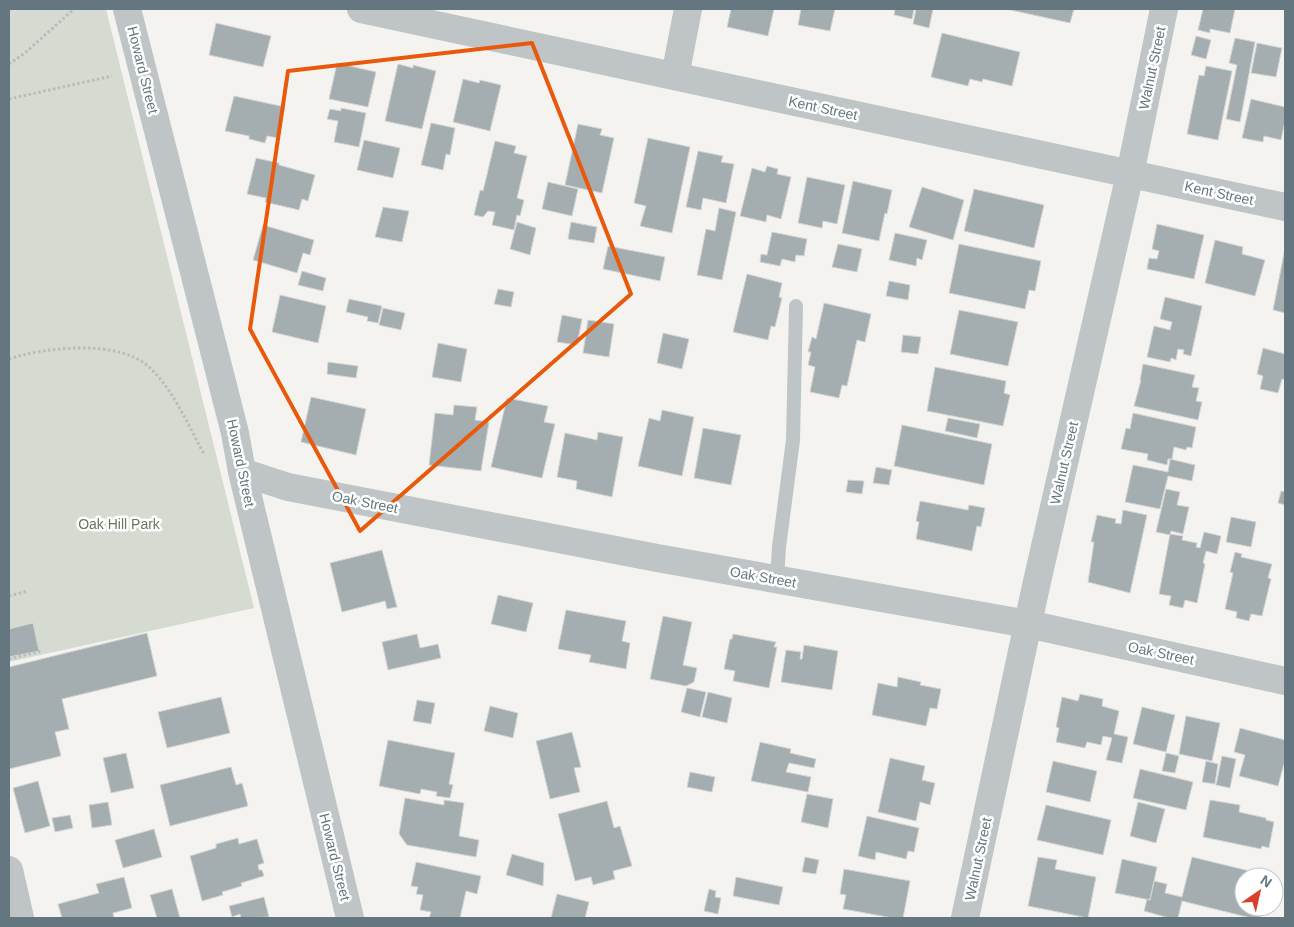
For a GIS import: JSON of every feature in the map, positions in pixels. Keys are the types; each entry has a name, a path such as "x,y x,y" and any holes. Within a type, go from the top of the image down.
{"street":[{"name":"Howard Street","path":"127,9 235,433 242,472 350,918"},
{"name":"Kent Street","path":"361,9 1285,207"},
{"path":"675,76 688,9"},
{"name":"Walnut Street","path":"965,918 1028,624 1130,174 1164,9"},
{"name":"Oak Street","path":"242,472 288,487 657,558 1028,624 1285,681"},
{"path":"9,870 20,918"}],"lane":[{"path":"777,579 779,547 793,440 796,306"}],"path":[{"path":"9,64 25,53 74,9"},
{"path":"9,99 112,76"},
{"path":"9,359 28,353 80,348 132,356 148,366 162,382 204,454"},
{"path":"9,596 28,591"},
{"path":"9,659 41,651"}],"highlighted area":[{"path":"532,43 631,294 360,531 250,329 288,71"}],"green space":[{"name":"Oak Hill Park","path":"9,9 106,9 254,608 9,662"}],"building":[{"path":"731,9 774,9 768,36 727,27"},
{"path":"801,9 835,9 830,31 798,25"},
{"path":"895,9 914,9 912,19 894,15"},
{"path":"916,9 933,9 929,28 913,24"},
{"path":"1006,9 1074,9 1070,23"},
{"path":"1203,9 1235,9 1230,33 1210,29 1210,33 1198,30"},
{"path":"216,23 271,36 263,67 209,55"},
{"path":"942,33 1020,52 1012,86 983,79 982,82 970,79 968,86 931,77"},
{"path":"1196,36 1211,40 1206,59 1191,55"},
{"path":"1235,38 1255,42 1240,122 1226,119 1237,65 1229,63"},
{"path":"1257,43 1282,48 1276,77 1251,73"},
{"path":"337,63 376,72 368,107 329,99"},
{"path":"398,64 413,68 413,65 436,71 422,129 385,121"},
{"path":"1206,66 1232,71 1218,140 1187,134 1199,75 1204,76"},
{"path":"463,79 479,83 480,80 501,85 490,131 453,122"},
{"path":"234,96 285,107 278,138 267,136 265,143 249,139 249,136 225,131"},
{"path":"1251,99 1285,107 1285,121 1281,140 1264,136 1263,142 1242,138"},
{"path":"341,108 366,113 359,147 334,142 338,121 327,119 330,109 341,111"},
{"path":"431,123 455,128 450,155 446,154 443,170 421,165"},
{"path":"578,124 602,129 600,135 614,138 602,193 565,185"},
{"path":"648,138 690,147 672,233 640,226 646,206 634,203"},
{"path":"364,140 400,148 393,178 357,170"},
{"path":"495,141 516,146 514,153 527,156 517,198 524,200 520,216 517,215 514,230 492,225 495,212 488,211 483,217 474,215 480,190 483,191"},
{"path":"698,151 723,156 721,162 734,164 726,203 703,198 701,210 686,207"},
{"path":"256,158 279,163 279,165 315,175 308,201 302,199 299,210 265,202 266,198 247,194"},
{"path":"767,166 778,169 777,174 791,177 781,219 767,215 766,222 740,216 752,168 765,172"},
{"path":"807,177 845,185 837,224 823,221 822,228 798,223"},
{"path":"853,181 892,190 879,241 842,233"},
{"path":"548,182 578,189 572,216 542,209"},
{"path":"922,187 964,200 953,240 909,227"},
{"path":"974,189 1044,205 1034,248 964,231"},
{"path":"383,207 409,211 402,242 375,237"},
{"path":"719,208 736,212 722,280 697,275 706,229 715,231"},
{"path":"517,222 536,228 530,255 510,249"},
{"path":"571,222 597,227 594,243 568,239"},
{"path":"1157,224 1204,235 1194,279 1147,269 1149,258 1157,259 1159,251 1152,249"},
{"path":"263,225 314,240 310,255 303,253 297,273 253,260"},
{"path":"772,232 807,239 804,256 796,255 795,262 782,259 780,266 760,262 761,254 767,255"},
{"path":"895,233 927,240 922,260 917,258 916,266 889,260"},
{"path":"1215,240 1243,247 1242,254 1265,260 1255,296 1205,283"},
{"path":"838,244 862,249 857,272 832,267"},
{"path":"959,244 1041,261 1035,291 1029,290 1025,309 949,293"},
{"path":"608,246 665,257 660,281 603,269"},
{"path":"1285,248 1285,313 1273,310"},
{"path":"302,271 326,278 323,291 298,285"},
{"path":"747,274 782,283 779,297 782,298 775,327 771,326 768,340 733,332"},
{"path":"889,281 910,285 908,300 886,296"},
{"path":"498,289 514,292 511,307 494,304"},
{"path":"280,295 326,306 318,343 272,332"},
{"path":"1165,297 1202,306 1191,356 1183,354 1184,350 1178,349 1176,360 1171,358 1170,362 1147,357 1154,326 1170,330 1172,322 1160,319"},
{"path":"349,299 382,306 378,323 367,321 368,317 346,312"},
{"path":"824,303 871,314 865,342 857,340 847,386 842,385 839,398 810,392 815,367 808,365 811,352 808,352 812,337 816,339"},
{"path":"383,308 405,313 401,330 379,325"},
{"path":"959,310 1018,322 1008,366 950,354"},
{"path":"562,315 582,319 577,345 557,342"},
{"path":"588,320 614,324 609,357 583,353"},
{"path":"663,333 689,339 682,369 657,363"},
{"path":"903,335 921,337 918,354 901,352"},
{"path":"438,343 467,349 461,382 432,377"},
{"path":"1263,348 1285,354 1285,380 1282,379 1278,393 1260,389 1263,376 1257,374"},
{"path":"328,362 358,366 356,378 327,374"},
{"path":"1143,364 1195,375 1192,387 1199,388 1196,401 1202,402 1198,420 1134,406"},
{"path":"935,367 1006,381 1004,393 1010,395 1003,426 927,411"},
{"path":"311,397 366,409 356,455 301,442"},
{"path":"507,398 548,406 544,422 555,424 542,478 491,467"},
{"path":"454,405 477,407 475,420 489,422 481,471 429,465 435,413 453,415"},
{"path":"662,410 694,417 682,476 638,466 649,418 660,421"},
{"path":"1133,413 1196,427 1192,448 1187,447 1186,450 1174,447 1172,459 1168,459 1167,465 1147,460 1148,454 1121,449 1126,428 1130,429"},
{"path":"948,418 980,424 977,438 945,431"},
{"path":"902,425 992,444 984,485 894,466"},
{"path":"703,428 741,435 731,485 694,478"},
{"path":"598,432 623,437 612,497 576,489 577,481 557,477 565,433 597,440"},
{"path":"1170,459 1195,465 1192,481 1168,476 1160,509 1125,502 1133,465 1168,472"},
{"path":"876,467 892,470 889,485 873,483"},
{"path":"848,480 864,481 862,494 846,492"},
{"path":"1166,489 1180,492 1177,505 1189,507 1183,534 1171,531 1170,535 1156,532"},
{"path":"1281,491 1285,492 1285,505 1278,503"},
{"path":"920,501 968,510 969,505 985,508 981,527 977,526 972,551 916,539 919,522 916,521"},
{"path":"1123,510 1147,515 1130,593 1088,582 1094,542 1091,542 1097,515 1116,519 1115,523 1121,524"},
{"path":"1231,517 1256,522 1251,547 1226,542"},
{"path":"1204,532 1221,536 1217,554 1206,551 1197,603 1185,600 1183,608 1169,605 1171,596 1159,594 1170,534 1183,536 1182,540 1197,543 1196,547 1200,548"},
{"path":"382,550 397,607 387,609 385,601 342,612 330,563"},
{"path":"1235,552 1242,554 1241,557 1272,564 1268,578 1271,579 1262,616 1251,614 1249,621 1236,618 1237,612 1225,609 1233,573 1230,572"},
{"path":"498,595 533,603 526,632 491,624"},
{"path":"566,610 626,621 622,641 630,643 626,669 589,662 591,655 558,649"},
{"path":"663,616 692,622 683,665 697,668 694,682 686,686 650,679"},
{"path":"33,623 39,651 9,657 9,629"},
{"path":"147,633 157,676 62,699 69,729 55,732 61,756 9,769 9,667"},
{"path":"417,634 420,648 438,644 441,658 388,670 382,642"},
{"path":"733,634 776,642 774,647 777,647 769,688 733,681 735,671 724,669 730,639 732,639"},
{"path":"804,645 838,651 832,690 781,682 786,650 801,652 800,659 802,659"},
{"path":"898,677 921,682 920,685 941,689 937,709 930,708 926,726 872,715 878,683 897,687"},
{"path":"687,688 706,692 700,717 681,712"},
{"path":"708,692 732,698 727,723 702,717"},
{"path":"1080,694 1103,699 1102,706 1119,711 1114,734 1128,737 1122,763 1106,760 1112,738 1103,736 1101,745 1087,742 1085,748 1056,742 1059,728 1056,727 1062,697 1078,701"},
{"path":"221,697 230,733 167,748 158,712"},
{"path":"417,700 435,703 431,724 413,721"},
{"path":"490,706 518,713 513,738 484,731"},
{"path":"1142,707 1175,715 1166,752 1133,744"},
{"path":"1186,716 1220,723 1212,761 1179,754"},
{"path":"1240,728 1285,740 1285,764 1278,786 1239,776 1245,755 1234,752"},
{"path":"572,732 581,767 574,768 580,792 550,799 536,741"},
{"path":"388,740 455,753 449,784 453,785 450,798 436,796 437,792 421,789 420,794 379,786"},
{"path":"760,742 791,749 790,753 816,759 814,768 789,763 786,772 811,777 808,792 751,781"},
{"path":"126,753 134,788 111,793 103,758"},
{"path":"1166,753 1179,756 1175,773 1162,771"},
{"path":"1222,756 1236,759 1230,788 1216,785"},
{"path":"890,758 925,766 922,780 935,783 930,805 920,802 916,821 878,812"},
{"path":"1053,761 1097,771 1090,802 1046,792"},
{"path":"1206,761 1218,764 1215,784 1202,782"},
{"path":"231,767 236,785 242,783 248,806 170,826 160,785"},
{"path":"1140,769 1193,782 1186,810 1133,798"},
{"path":"690,772 715,777 712,792 687,787"},
{"path":"38,781 50,826 25,833 13,788"},
{"path":"807,794 833,799 828,828 801,822"},
{"path":"405,798 444,805 444,800 464,803 459,836 479,840 476,857 407,845 399,834"},
{"path":"1210,800 1240,805 1239,812 1266,818 1266,820 1274,822 1269,848 1262,846 1261,849 1203,837"},
{"path":"607,801 614,828 620,826 632,866 613,871 615,879 593,885 591,877 575,881 558,814"},
{"path":"108,802 112,825 92,828 89,805"},
{"path":"1138,802 1165,809 1156,843 1130,836"},
{"path":"1046,805 1111,820 1103,855 1037,840"},
{"path":"70,815 73,828 55,832 52,818"},
{"path":"867,816 919,828 914,852 908,851 906,859 876,852 875,860 858,856"},
{"path":"154,829 162,857 123,868 115,840"},
{"path":"238,838 239,844 257,839 264,863 258,865 259,870 262,870 264,876 241,883 242,886 222,892 223,895 202,901 190,856 216,848 216,844"},
{"path":"512,854 544,863 543,886 506,875"},
{"path":"805,857 819,860 816,874 802,872"},
{"path":"1038,857 1057,860 1055,869 1096,877 1088,918 1028,906"},
{"path":"1192,857 1234,867 1234,914 1182,901 1178,918 1169,918 1144,911 1147,899 1150,900 1154,881 1167,884 1165,893 1182,897"},
{"path":"1122,859 1157,867 1150,900 1115,893"},
{"path":"416,862 481,876 477,894 466,891 460,918 429,918 431,912 420,910 423,895 416,894 418,887 411,886"},
{"path":"844,869 910,881 903,918 843,909 846,895 840,894"},
{"path":"124,877 132,908 113,913 114,918 62,918 58,904 99,893 96,884"},
{"path":"736,877 783,887 779,905 733,896"},
{"path":"172,889 180,918 157,918 150,895"},
{"path":"709,889 716,891 715,897 721,898 718,914 704,911"},
{"path":"557,894 589,902 585,918 551,918"},
{"path":"264,897 269,917 241,918 240,914 232,917 229,906"}]}
